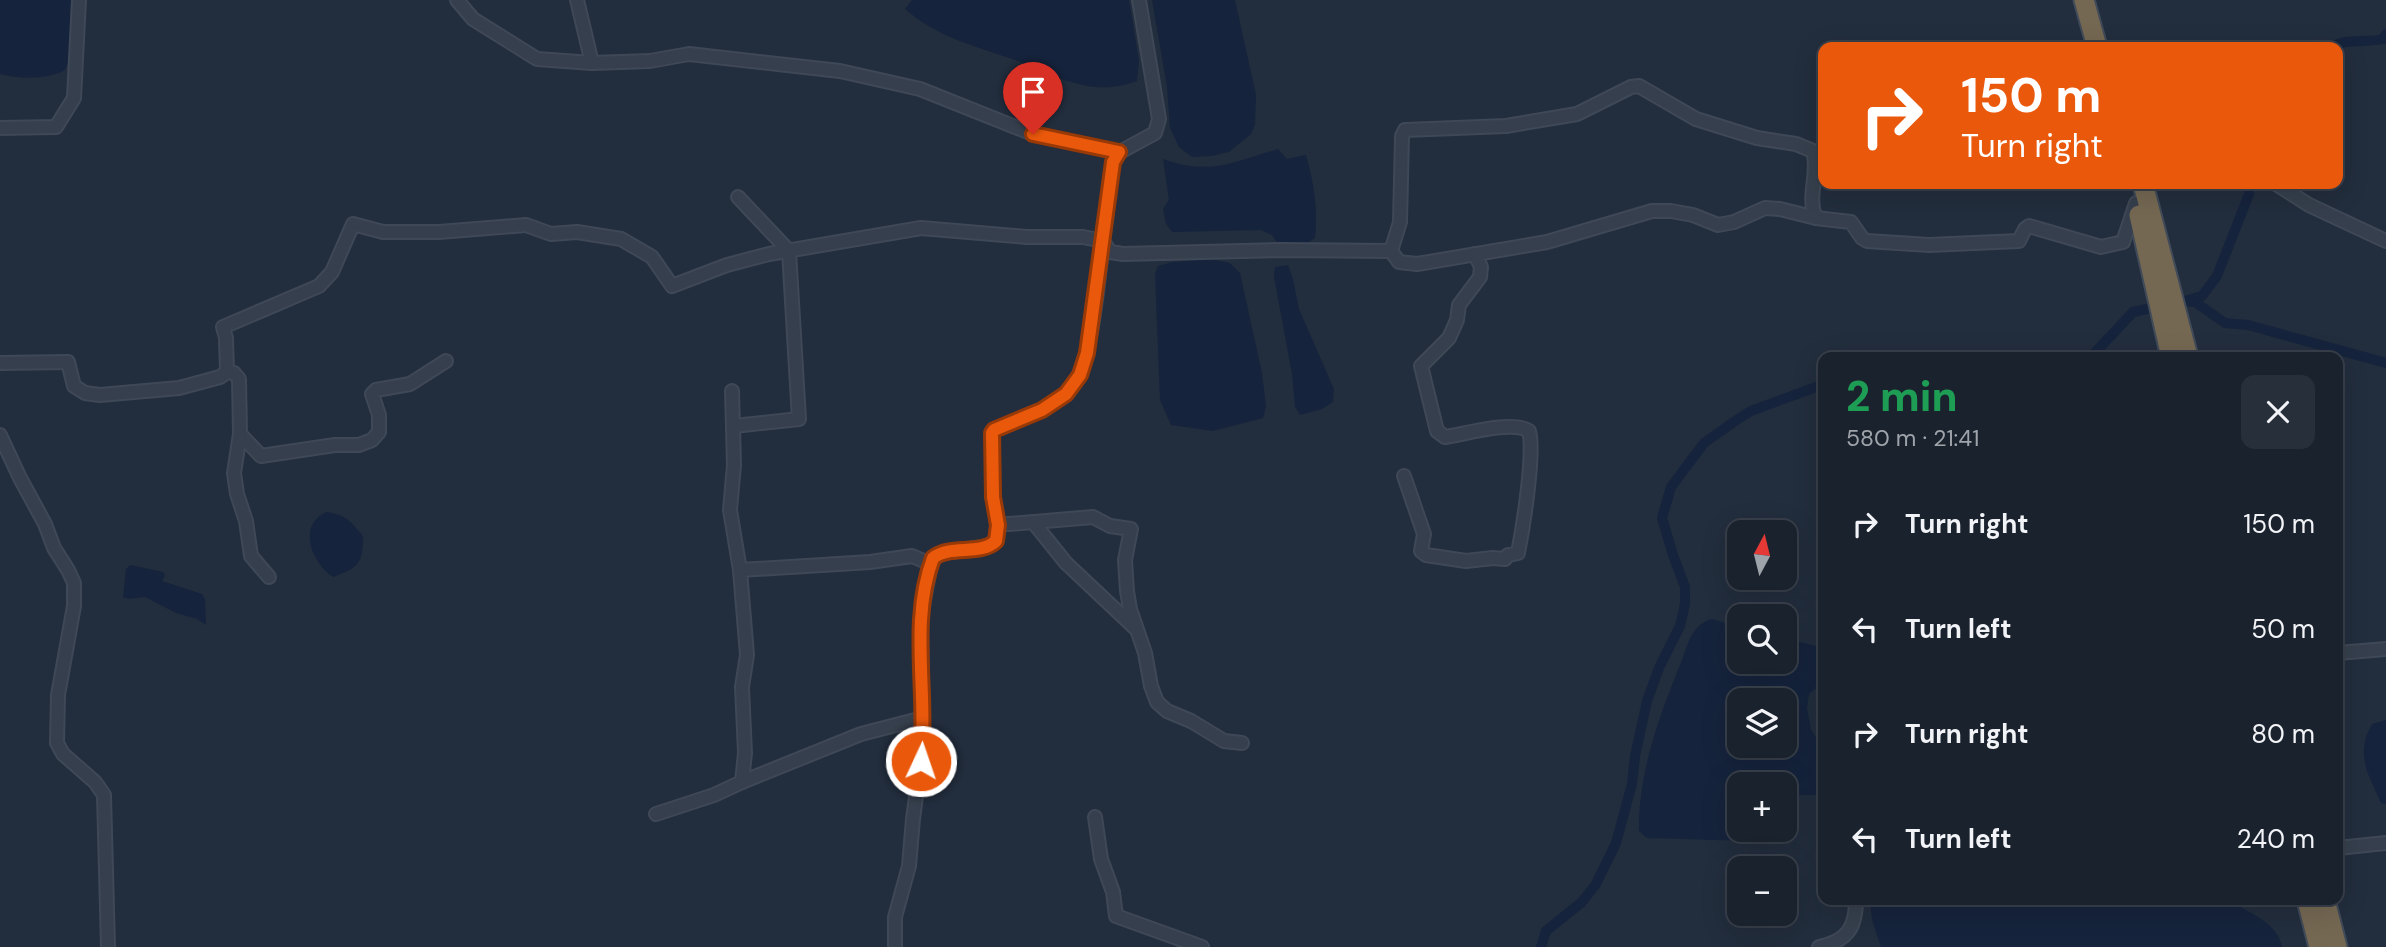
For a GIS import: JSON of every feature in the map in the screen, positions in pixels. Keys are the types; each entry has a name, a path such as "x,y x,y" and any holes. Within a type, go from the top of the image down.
{"highway":[{"path":"2092,1 2096,42"},
{"path":"2092,1 2107,42"},
{"path":"2144,189 2171,324 2171,352"},
{"path":"2134,193 2163,289"},
{"path":"2171,324 2185,352"},
{"path":"2308,905 2319,947"},
{"path":"2326,905 2337,947"}],"street":[{"path":"0,128 56,127 74,98 79,0"},
{"path":"457,0 473,19 537,59 592,63 650,61 689,54 840,71 920,89 1033,134 1119,152"},
{"path":"577,0 592,63"},
{"path":"895,947 895,917 909,866 922,745 920,616 931,565 933,558 945,551 993,544 996,541 998,525 993,497 992,433 1042,410 1066,394 1074,386 1087,353 1113,162 1119,152 1155,133 1159,118 1139,0"},
{"path":"1391,251 1401,222 1402,136 1405,130 1506,126 1577,114 1631,87 1639,86 1696,119 1757,138 1796,144 1813,150 1815,162 1812,206 1816,218"},
{"path":"2284,189 2309,205 2386,241"},
{"path":"1391,251 1399,262 1417,264 1547,242 1651,211 1693,215 1718,225 1734,222 1765,208 1851,222 1867,241 1929,245 2019,241 2029,226 2104,247 2123,242 2134,193"},
{"path":"734,426 799,419 789,251 738,197"},
{"path":"227,372 223,327 319,286 332,272 353,224 383,232 439,232 526,225 551,234 577,232 621,239 652,257 672,286 727,265 789,251 921,228 1027,237 1083,237 1103,241 1110,252 1123,254 1292,250 1391,251"},
{"path":"1404,476 1424,534 1421,551 1426,555 1466,561 1505,559 1508,555 1518,553 1530,462 1529,431 1520,427 1506,427 1445,437 1440,435 1421,366 1449,338 1457,320 1459,305 1480,277 1481,267 1475,254"},
{"path":"240,434 261,456 359,445 372,440 379,432 379,415 372,394 376,390 410,384 446,361"},
{"path":"0,363 68,362 74,386 85,393 100,395 179,388 220,377 227,372 234,373 239,379 240,434 234,473 237,494 246,521 251,556 268,578"},
{"path":"732,391 734,426 730,510 740,570 747,655 741,687 745,743 743,782"},
{"path":"0,435 45,524 54,548 74,583 74,606 58,695 57,743 63,754 95,782 104,795 108,947"},
{"path":"998,525 1093,517 1110,526 1131,529 1125,560 1128,600 1157,702 1167,711 1191,721 1224,741 1242,743"},
{"path":"1033,522 1066,563 1138,631"},
{"path":"740,570 870,562 912,556 931,565"},
{"path":"2343,653 2386,649"},
{"path":"656,814 714,795 861,734 923,718"},
{"path":"1095,817 1101,859 1113,892 1116,916 1202,947"},
{"path":"2343,847 2386,843"},
{"path":"1819,947 1835,944 1848,933 1856,918 1856,905"}],"water":[{"path":"0,0 71,0 72,52 65,70 50,76 33,78 0,74"},
{"path":"912,0 1129,0 1139,61 1137,81 1105,87 1061,79 945,35 905,9"},
{"path":"1152,0 1235,0 1256,95 1255,125 1251,134 1229,152 1192,157 1179,147 1170,128 1167,87"},
{"path":"1278,149 1287,159 1306,155 1315,196 1315,238 1306,244 1277,242 1272,235 1261,230 1172,232 1166,224 1163,209 1169,200 1163,159 1208,167"},
{"path":"1212,259 1230,263 1240,273 1262,373 1266,406 1263,418 1213,431 1171,425 1160,400 1155,274 1158,266 1173,262"},
{"path":"1288,265 1299,309 1334,389 1333,402 1322,409 1300,415 1295,407 1292,374 1274,277 1275,267"},
{"path":"326,512 348,520 363,536 362,553 357,564 333,577 325,571 314,554 310,535 317,518"},
{"path":"130,565 163,572 165,576 162,581 202,594 205,599 206,625 145,597 123,597 126,569"},
{"path":"1712,619 1727,623 1727,674 1797,674 1797,641 1818,647 1818,687 1809,694 1807,708 1811,730 1818,740 1818,795 1797,795 1797,772 1727,772 1727,840 1647,838 1639,831 1646,765 1666,701 1695,630"},
{"path":"2386,720 2386,804 2381,803 2372,783 2365,764 2364,745 2372,724"},
{"path":"1870,905 2237,905 2268,924 2275,931 2282,947 1881,947 1872,920"}],"waterway":[{"path":"2343,43 2383,39 2386,34"},
{"path":"2188,300 2202,296 2217,276 2249,194"},
{"path":"2096,352 2133,312 2184,301 2195,302 2225,323 2248,325 2386,363"},
{"path":"1541,947 1546,931 1582,902 1596,884 1616,843 1632,784 1647,701 1659,668 1680,626 1685,604 1685,587 1662,518 1671,487 1704,443 1738,419 1751,411 1818,386"}],"route":[{"path":"921,761 923,718 920,616 933,558 945,551 989,546 996,541 998,525 993,497 992,433 1042,410 1066,394 1080,375 1087,353 1113,162 1119,152 1033,134"}]}
